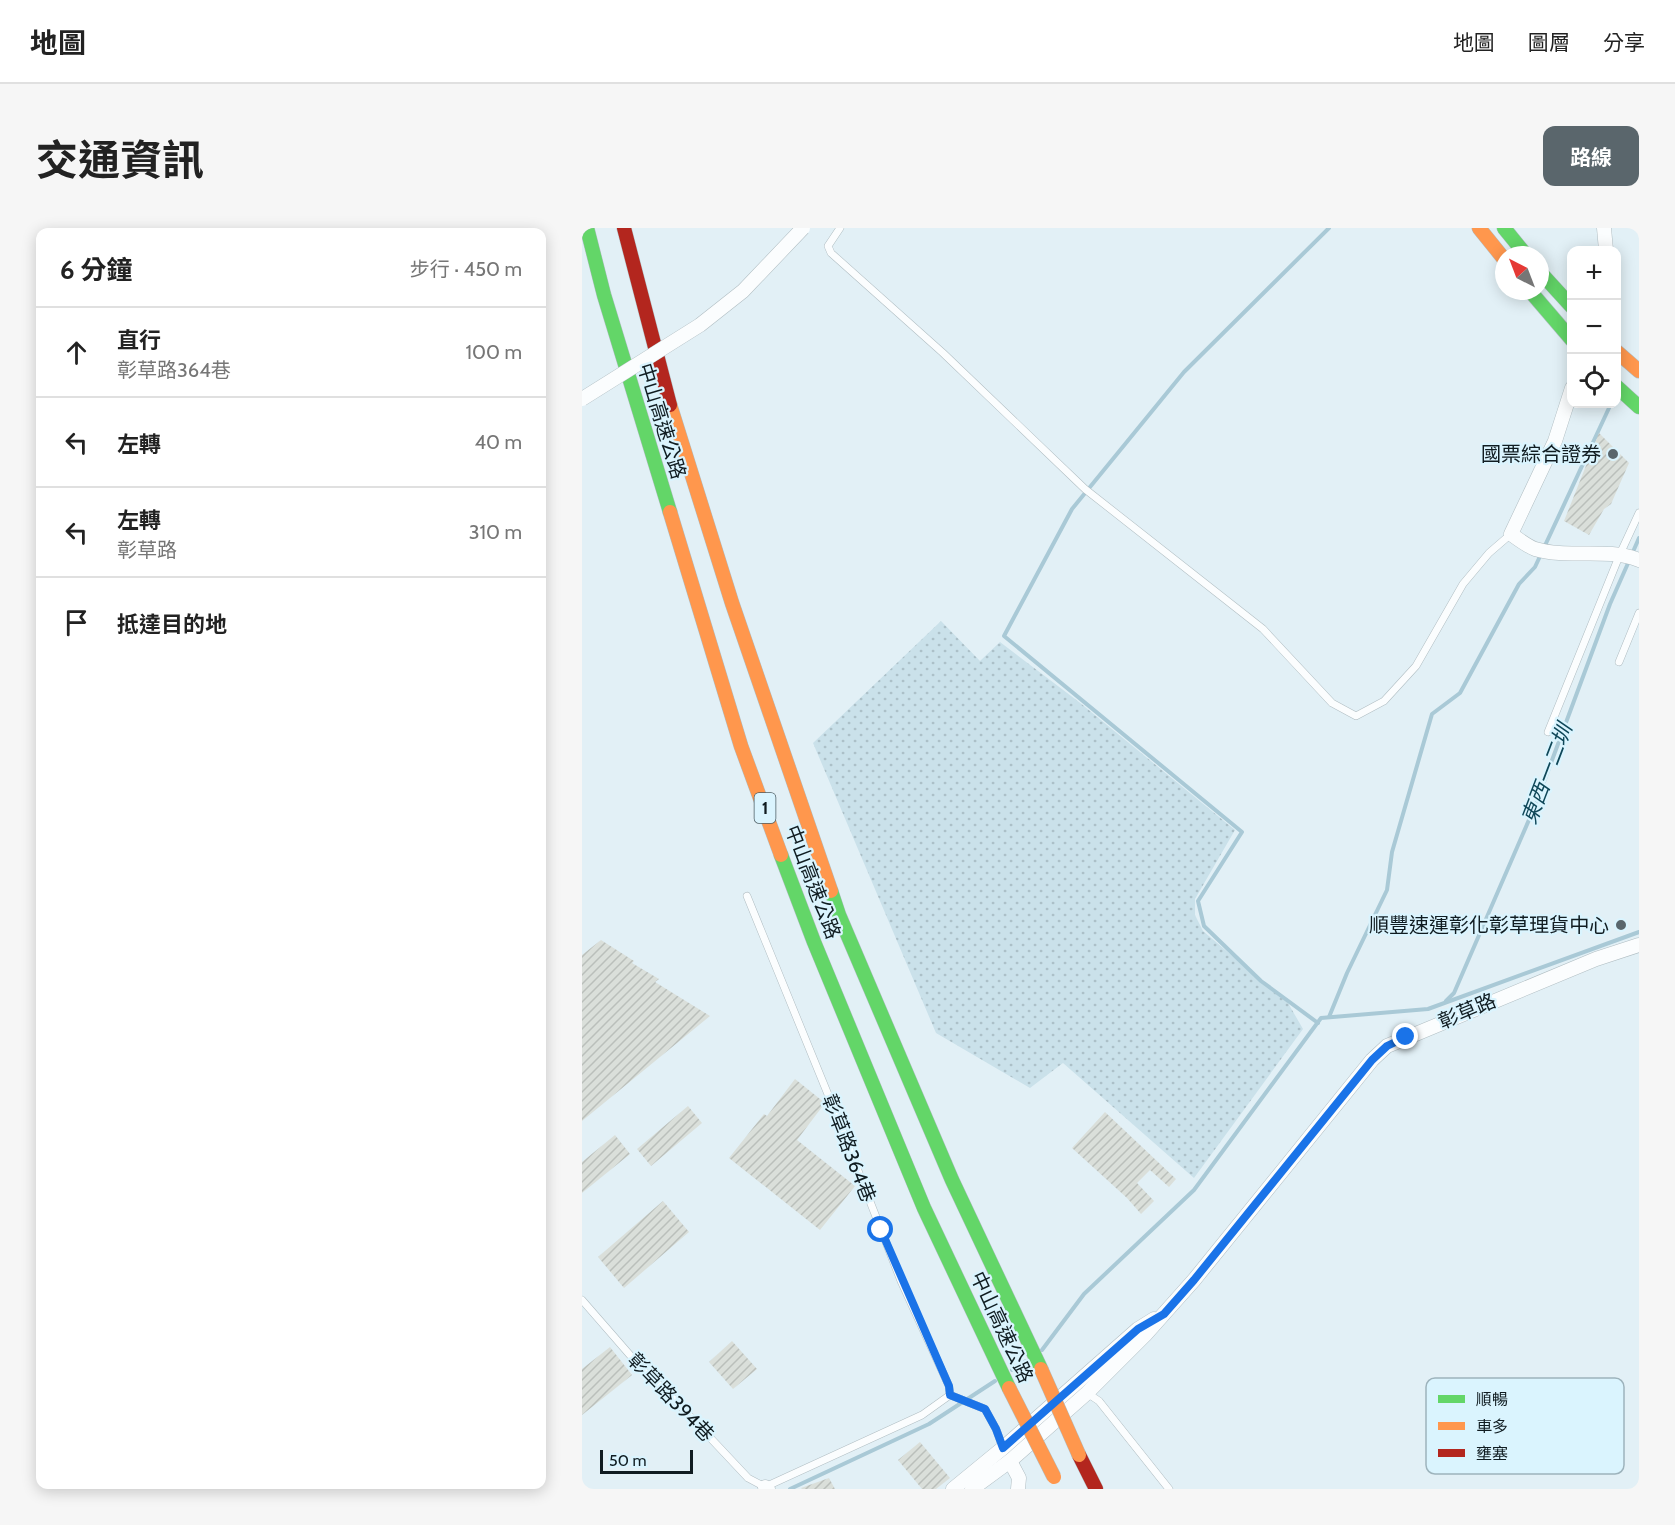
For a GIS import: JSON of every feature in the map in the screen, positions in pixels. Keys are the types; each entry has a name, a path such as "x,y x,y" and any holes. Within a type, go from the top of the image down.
{"main road":[{"name":"中山高速公路","path":"587,228 604,295 741,746 814,942 915,1186 999,1368 1057,1483"},
{"name":"中山高速公路","path":"624,228 664,387 718,558 839,915 952,1180 1096,1489"},
{"path":"1479,228 1495,248"},
{"path":"1504,228 1519,246"},
{"path":"1549,282 1567,302"},
{"path":"1538,300 1567,334"},
{"path":"1620,354 1639,371"},
{"path":"1621,390 1639,407"}],"street":[{"path":"582,399 700,325 743,291 802,228"},
{"path":"1604,228 1606,246"},
{"path":"1567,404 1555,441 1511,534 1534,548 1551,551 1622,554 1639,560"},
{"name":"彰草路","path":"972,1489 1010,1461 1087,1393 1164,1314 1372,1060 1387,1046 1567,970 1639,945"},
{"name":"彰草路","path":"953,1489 1138,1329 1164,1314"},
{"path":"1010,1461 1018,1478 1018,1489"}],"lane":[{"path":"840,228 828,246 831,254 943,353 1085,489 1263,629 1332,703 1356,716 1384,701 1416,666 1463,584 1489,553 1511,534"},
{"path":"1548,732 1639,513"},
{"path":"1619,662 1639,613"},
{"name":"彰草路364巷","path":"747,896 902,1281 952,1396"},
{"name":"彰草路394巷","path":"582,1300 643,1370 671,1396 748,1478 767,1488"},
{"path":"1087,1393 1099,1401 1169,1489"},
{"path":"767,1488 922,1415 952,1396 985,1409 1003,1448"}],"shaded area":[{"path":"941,621 980,661 1000,642 1079,702 1235,830 1195,899 1195,915 1203,931 1288,1003 1303,1029 1194,1178 1063,1063 1030,1088 936,1033 813,743"}],"building":[{"path":"1599,433 1629,463 1611,504 1604,509 1589,535 1564,521"},
{"path":"601,940 659,979 655,982 710,1016 582,1121 582,955"},
{"path":"795,1079 825,1103 797,1140 855,1186 820,1230 729,1158 764,1114 767,1116"},
{"path":"688,1106 702,1123 651,1166 637,1149"},
{"path":"1105,1112 1176,1179 1169,1187 1150,1170 1137,1183 1154,1201 1141,1214 1127,1198 1072,1148"},
{"path":"615,1135 630,1154 582,1193 582,1162"},
{"path":"663,1201 689,1232 624,1288 598,1257"},
{"path":"732,1341 757,1369 733,1389 709,1362"},
{"path":"610,1347 632,1375 582,1415 582,1369"},
{"path":"920,1442 950,1478 936,1489 922,1489 898,1460"},
{"path":"829,1478 835,1489 801,1488"}],"waterway":[{"path":"1318,1023 1261,981 1204,926 1198,901 1242,832 1004,636 1072,509 1184,372 1329,228"},
{"path":"1329,1017 1347,973 1387,890 1392,852 1432,714 1460,693 1519,584 1535,567 1609,408"},
{"name":"東西一二圳","path":"1632,554 1639,538"},
{"name":"東西一二圳","path":"1446,1001 1454,993 1535,806 1610,604 1629,561"},
{"path":"1042,1350 1084,1294 1194,1190 1321,1018 1428,1009 1639,932"},
{"path":"1012,1370 1026,1361"},
{"path":"790,1489 929,1424 995,1381"}],"traffic: fast":[{"path":"587,228 604,295 670,512"},
{"path":"1504,228 1519,246"},
{"path":"1549,282 1567,302"},
{"path":"1538,300 1567,334"},
{"path":"1621,391 1639,407"},
{"path":"781,855 814,942 924,1208 1009,1388"},
{"path":"831,891 839,915 952,1180 1041,1369"}],"traffic: slow":[{"path":"1479,228 1495,248"},
{"path":"1619,354 1639,371"},
{"path":"670,405 732,603 831,891"},
{"path":"670,512 741,746 781,855"},
{"path":"1041,1369 1079,1455"},
{"path":"1009,1388 1054,1477"}],"traffic: jam":[{"path":"624,228 670,405"},
{"path":"1079,1455 1096,1489"}],"place":[{"name":"國票綜合證券","path":"1613,454"},
{"name":"順豐速運彰化彰草理貨中心","path":"1621,925"}],"route":[{"path":"881,1230 949,1386 950,1395 985,1409 1003,1448 1138,1329 1164,1314 1372,1060 1387,1046 1406,1037"}]}
